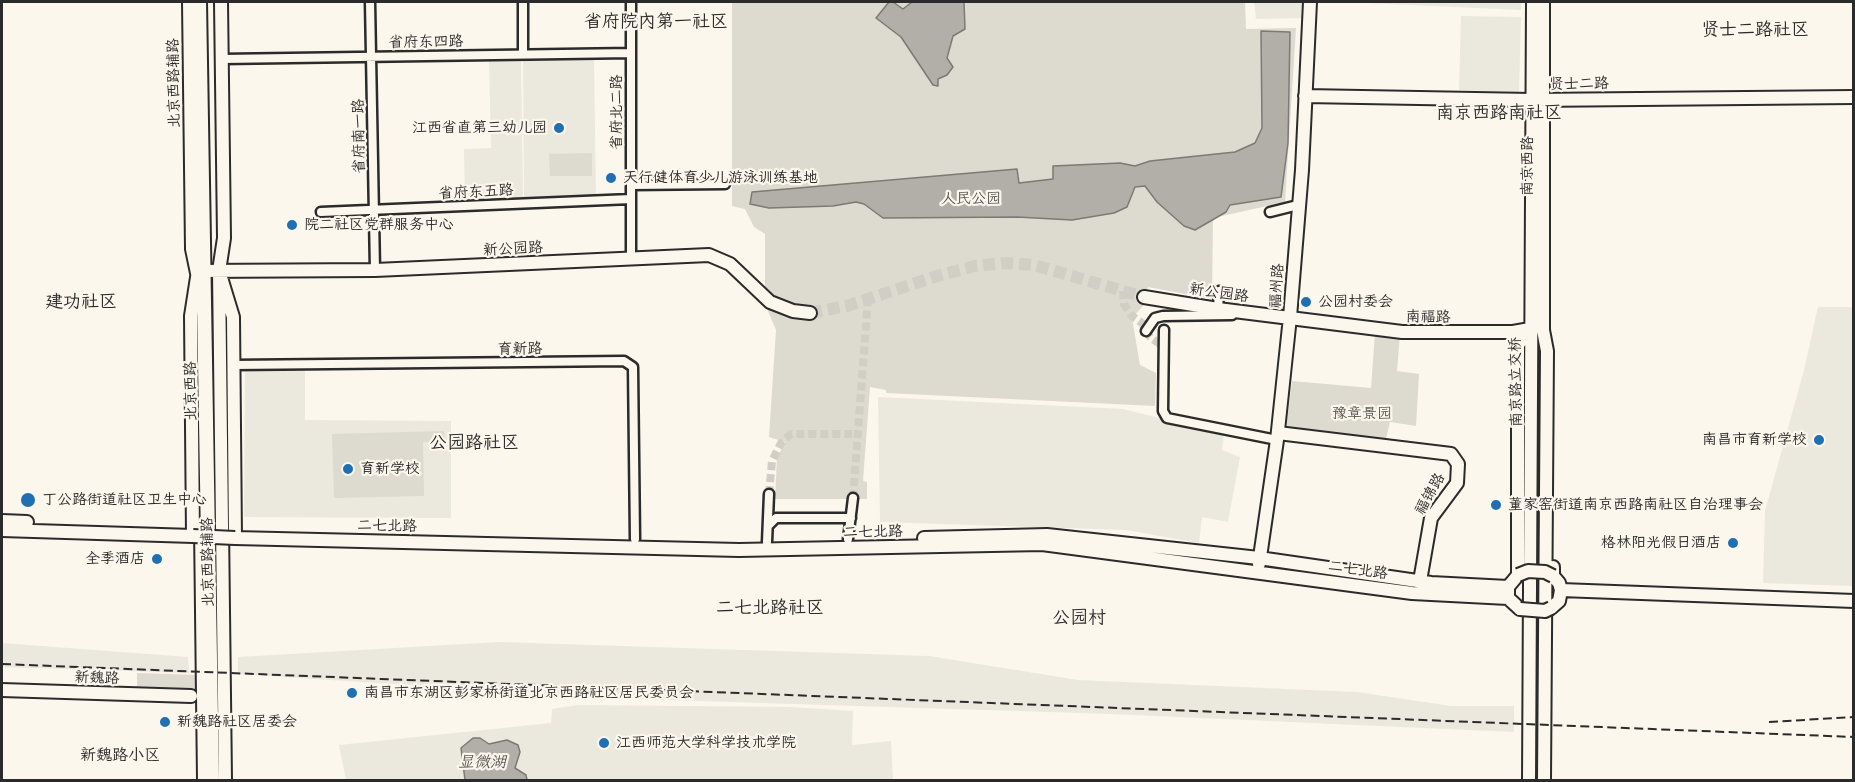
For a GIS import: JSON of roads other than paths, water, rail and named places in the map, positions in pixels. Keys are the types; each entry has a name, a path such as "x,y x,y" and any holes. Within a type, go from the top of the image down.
{"main road":[{"name":"北京西路辅路","path":"189,2 192,249 209,271 233,317 235,534"},
{"name":"北京西路","path":"199,2 209,271 218,780"},
{"name":"北京西路","path":"208,2 212,780"},
{"name":"北京西路辅路","path":"193,533 191,316 224,238 221,2"},
{"name":"福州路","path":"1259,565 1278,436 1290,317 1310,2"},
{"name":"南京西路","path":"1533,2 1537,100 1536,329"},
{"name":"南京西路","path":"1537,100 1543,2"},
{"name":"贤士二路","path":"1305,96 1537,100 1854,97"},
{"name":"新公园路","path":"209,271 375,270 631,258 717,257 730,264 770,302 793,311 810,313"},
{"name":"北京西路辅路","path":"204,780 209,271"},
{"name":"北京西路辅路","path":"209,271 225,780"},
{"name":"新公园路","path":"1144,297 1218,309 1290,317"},
{"name":"南福路","path":"1290,317 1402,332 1513,332 1536,329"},
{"path":"1518,576 1528,572 1545,572 1553,576 1559,583 1561,591 1559,601 1551,609 1545,611 1520,609 1508,592 1518,576 1518,345 1536,329 1554,344 1553,576"},
{"name":"南京路立交桥","path":"1522,780 1525,348 1536,329"},
{"name":"南京路立交桥","path":"1529,780 1532,349 1536,329"},
{"name":"南京路立交桥","path":"1536,329 1539,348 1537,780"},
{"name":"南京路立交桥","path":"1536,329 1547,351 1544,780"},
{"name":"福锦路","path":"1278,436 1451,454 1458,464 1456,483 1431,518 1420,581"},
{"path":"2,521 193,533"},
{"path":"2,530 235,534"},
{"name":"二七北路","path":"235,534 767,542 1047,535 1259,565 1413,593 1508,592"},
{"name":"二七北路","path":"235,534 739,550 1042,544 1420,581 1508,592"},
{"path":"1561,591 1854,601"},
{"name":"新魏路","path":"2,690 191,696"}],"street":[{"name":"省府南一路","path":"370,2 375,270"},
{"path":"523,2 523,54"},
{"name":"省府北二路","path":"631,2 631,258"},
{"name":"省府东四路","path":"222,59 631,53"},
{"path":"631,185 724,184"},
{"name":"省府东五路","path":"321,212 631,199"},
{"path":"1270,212 1298,206"},
{"path":"1218,309 1219,291"},
{"path":"1146,331 1155,318 1163,316 1266,315"},
{"name":"福锦路","path":"1164,330 1163,411 1167,418 1278,436"},
{"name":"育新路","path":"233,365 624,361 633,367 635,540"},
{"path":"767,542 769,494"},
{"path":"848,540 853,498"},
{"path":"768,526 776,518 851,518"}],"water":[{"path":"889,2 903,9 912,2 964,2 965,29 953,36 947,58 953,67 947,75 938,79 938,86 933,85 901,37 876,18"},
{"path":"1261,31 1290,32 1288,143 1281,197 1230,205 1226,212 1195,230 1184,226 1157,202 1145,186 1135,187 1127,207 1114,213 1072,220 1017,217 883,218 864,204 856,202 833,206 769,208 750,204 752,192 1017,169 1019,183 1053,179 1053,166 1120,163 1135,166 1150,161 1235,152 1255,143 1262,128"},
{"name":"显微湖","path":"473,738 480,738 489,744 507,740 518,745 520,752 515,768 526,775 527,780 465,780 461,748"}],"tunnel":[{"path":"810,313 847,306 975,266 1005,263 1034,265 1144,297"},
{"path":"1123,291 1124,304 1132,316 1142,323 1150,337 1164,347"},
{"path":"853,498 868,299"},
{"path":"769,494 772,461 781,443 791,434 858,434"}],"railway":[{"path":"2,664 1854,737"},
{"path":"1769,722 1854,717"}],"place":[{"name":"江西省直第三幼儿园","path":"559,128"},
{"name":"天行健体育少儿游泳训练基地","path":"611,178"},
{"name":"院二社区党群服务中心","path":"292,225"},
{"name":"公园村委会","path":"1306,302"},
{"name":"南昌市育新学校","path":"1819,440"},
{"name":"育新学校","path":"348,469"},
{"name":"丁公路街道社区卫生中心","path":"28,500"},
{"name":"董家窑街道南京西路南社区自治理事会","path":"1496,505"},
{"name":"格林阳光假日酒店","path":"1733,543"},
{"name":"全季酒店","path":"157,559"},
{"name":"南昌市东湖区彭家桥街道北京西路社区居民委员会","path":"352,693"},
{"name":"新魏路社区居委会","path":"165,722"},
{"name":"江西师范大学科学技术学院","path":"604,743"}],"district":[{"name":"省府院内第一社区","path":"656,22"},
{"name":"贤士二路社区","path":"1755,30"},
{"name":"南京西路南社区","path":"1499,113"},
{"name":"建功社区","path":"81,302"},
{"name":"公园路社区","path":"474,443"},
{"name":"二七北路社区","path":"770,608"},
{"name":"公园村","path":"1079,618"},
{"name":"新魏路小区","path":"120,755"}],"park label":[{"name":"人民公园","path":"971,199"},
{"name":"豫章景园","path":"1362,414"}]}
